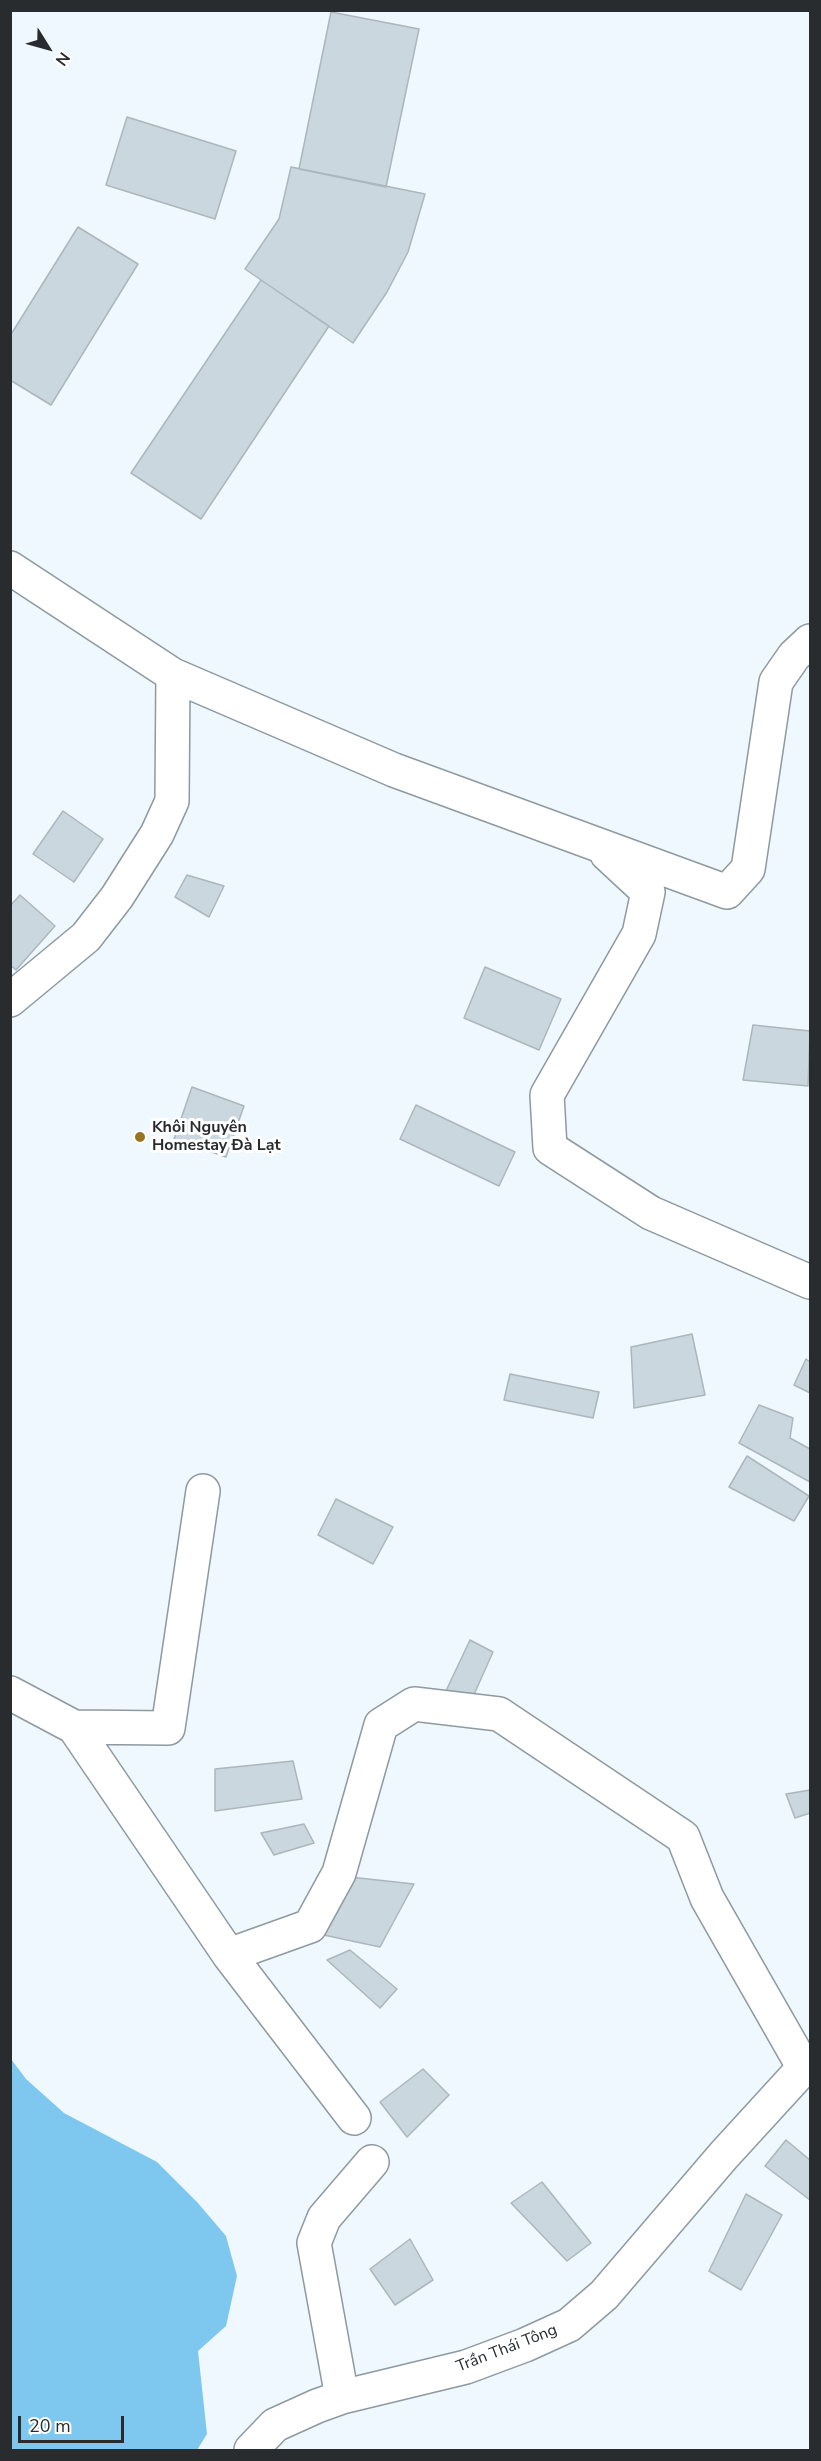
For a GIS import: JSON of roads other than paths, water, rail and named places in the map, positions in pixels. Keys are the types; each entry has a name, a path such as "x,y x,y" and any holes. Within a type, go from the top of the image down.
{"street":[{"path":"10,568 173,675 394,770 727,892 748,869 776,682 794,656 810,641"},
{"path":"10,1000 86,937 117,897 157,834 172,801 173,675"},
{"path":"597,845 648,892 639,934 547,1095 550,1149 651,1214 755,1261 810,1282"},
{"path":"10,1693 74,1727 168,1728 203,1491"},
{"path":"229,1955 310,1926 339,1873 381,1725 414,1704 499,1714 683,1837 707,1898 807,2064"},
{"path":"74,1727 229,1955 354,2118"},
{"name":"Trần Thái Tông","path":"251,2451 275,2425 342,2397 466,2367 525,2345 569,2325 604,2295 724,2155 807,2064"},
{"path":"342,2397 314,2243 324,2218 372,2162"}],"place":[{"name":"Khôi Nguyên Homestay Đà Lạt","path":"140,1137"}]}
